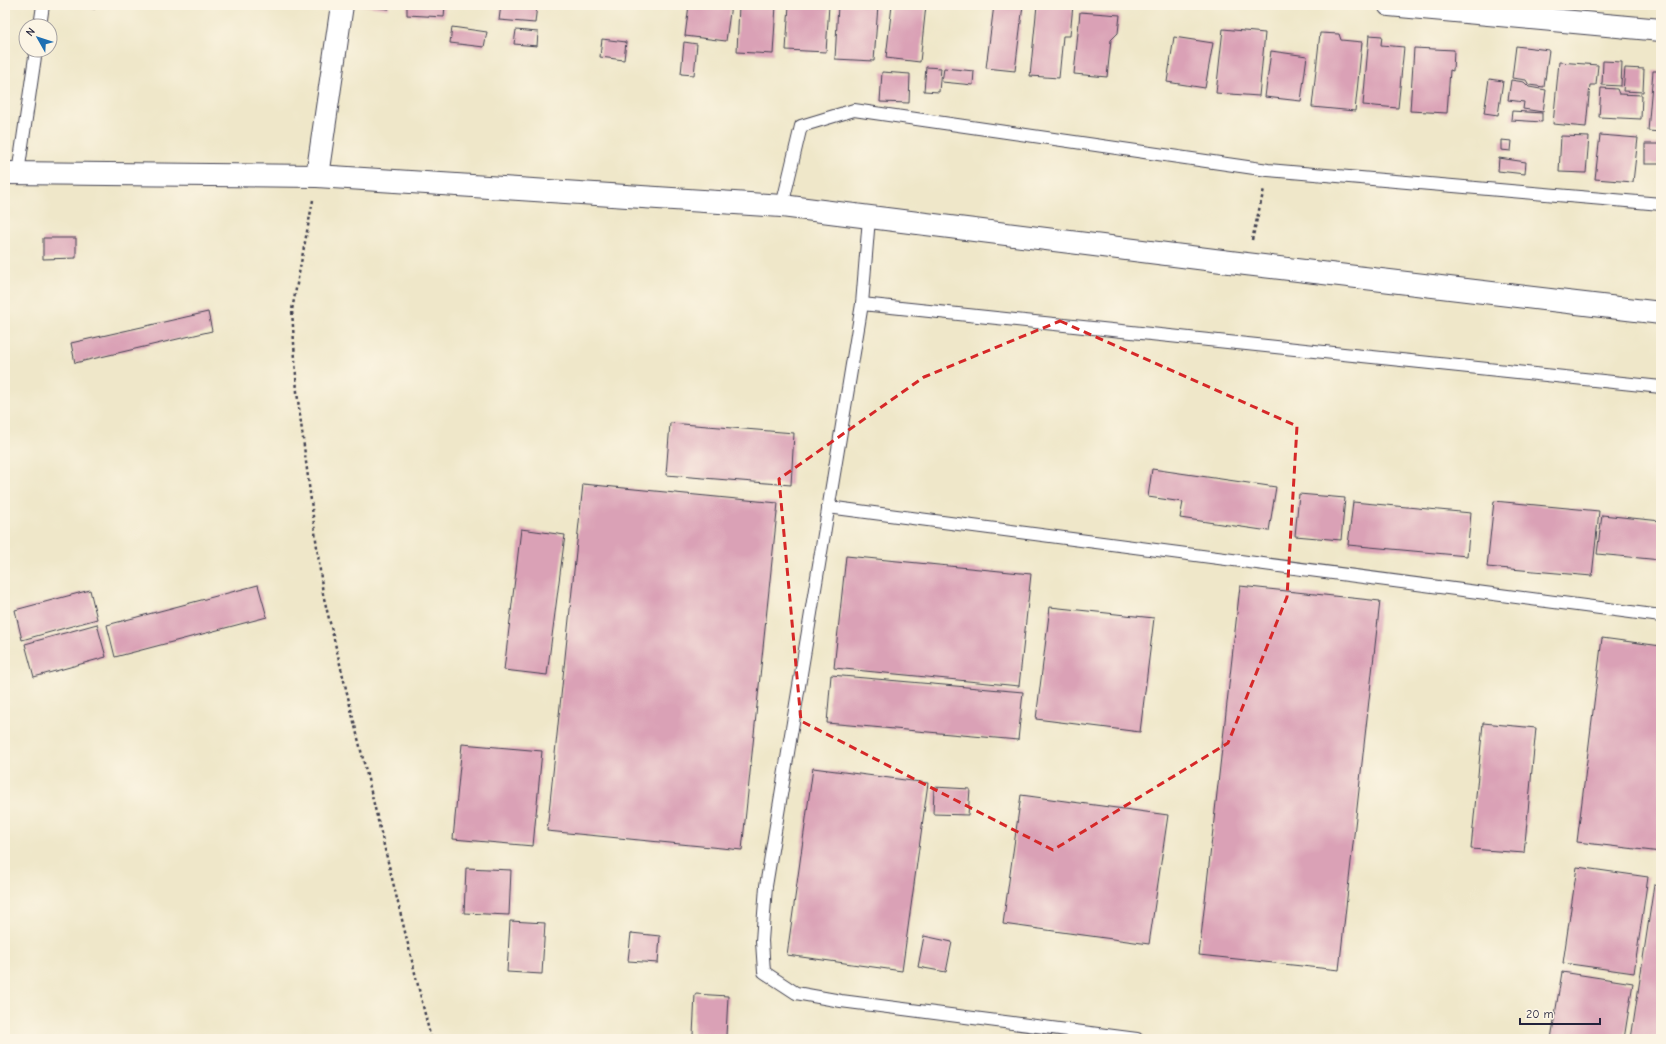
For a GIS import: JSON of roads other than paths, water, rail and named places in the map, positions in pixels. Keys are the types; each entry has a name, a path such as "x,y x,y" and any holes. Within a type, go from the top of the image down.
{"main road":[{"path":"317,176 342,5"},
{"path":"1389,5 1661,30"},
{"path":"12,173 317,176 782,206 1246,264 1661,313"}],"lane":[{"path":"41,18 43,5"},
{"path":"12,173 34,58"},
{"path":"782,206 801,126 854,110 1268,170 1661,204"},
{"path":"869,218 862,304 766,886 762,941 764,972 796,993 841,1001 1137,1039"},
{"path":"862,304 1661,387"},
{"path":"828,507 1661,616"}]}
